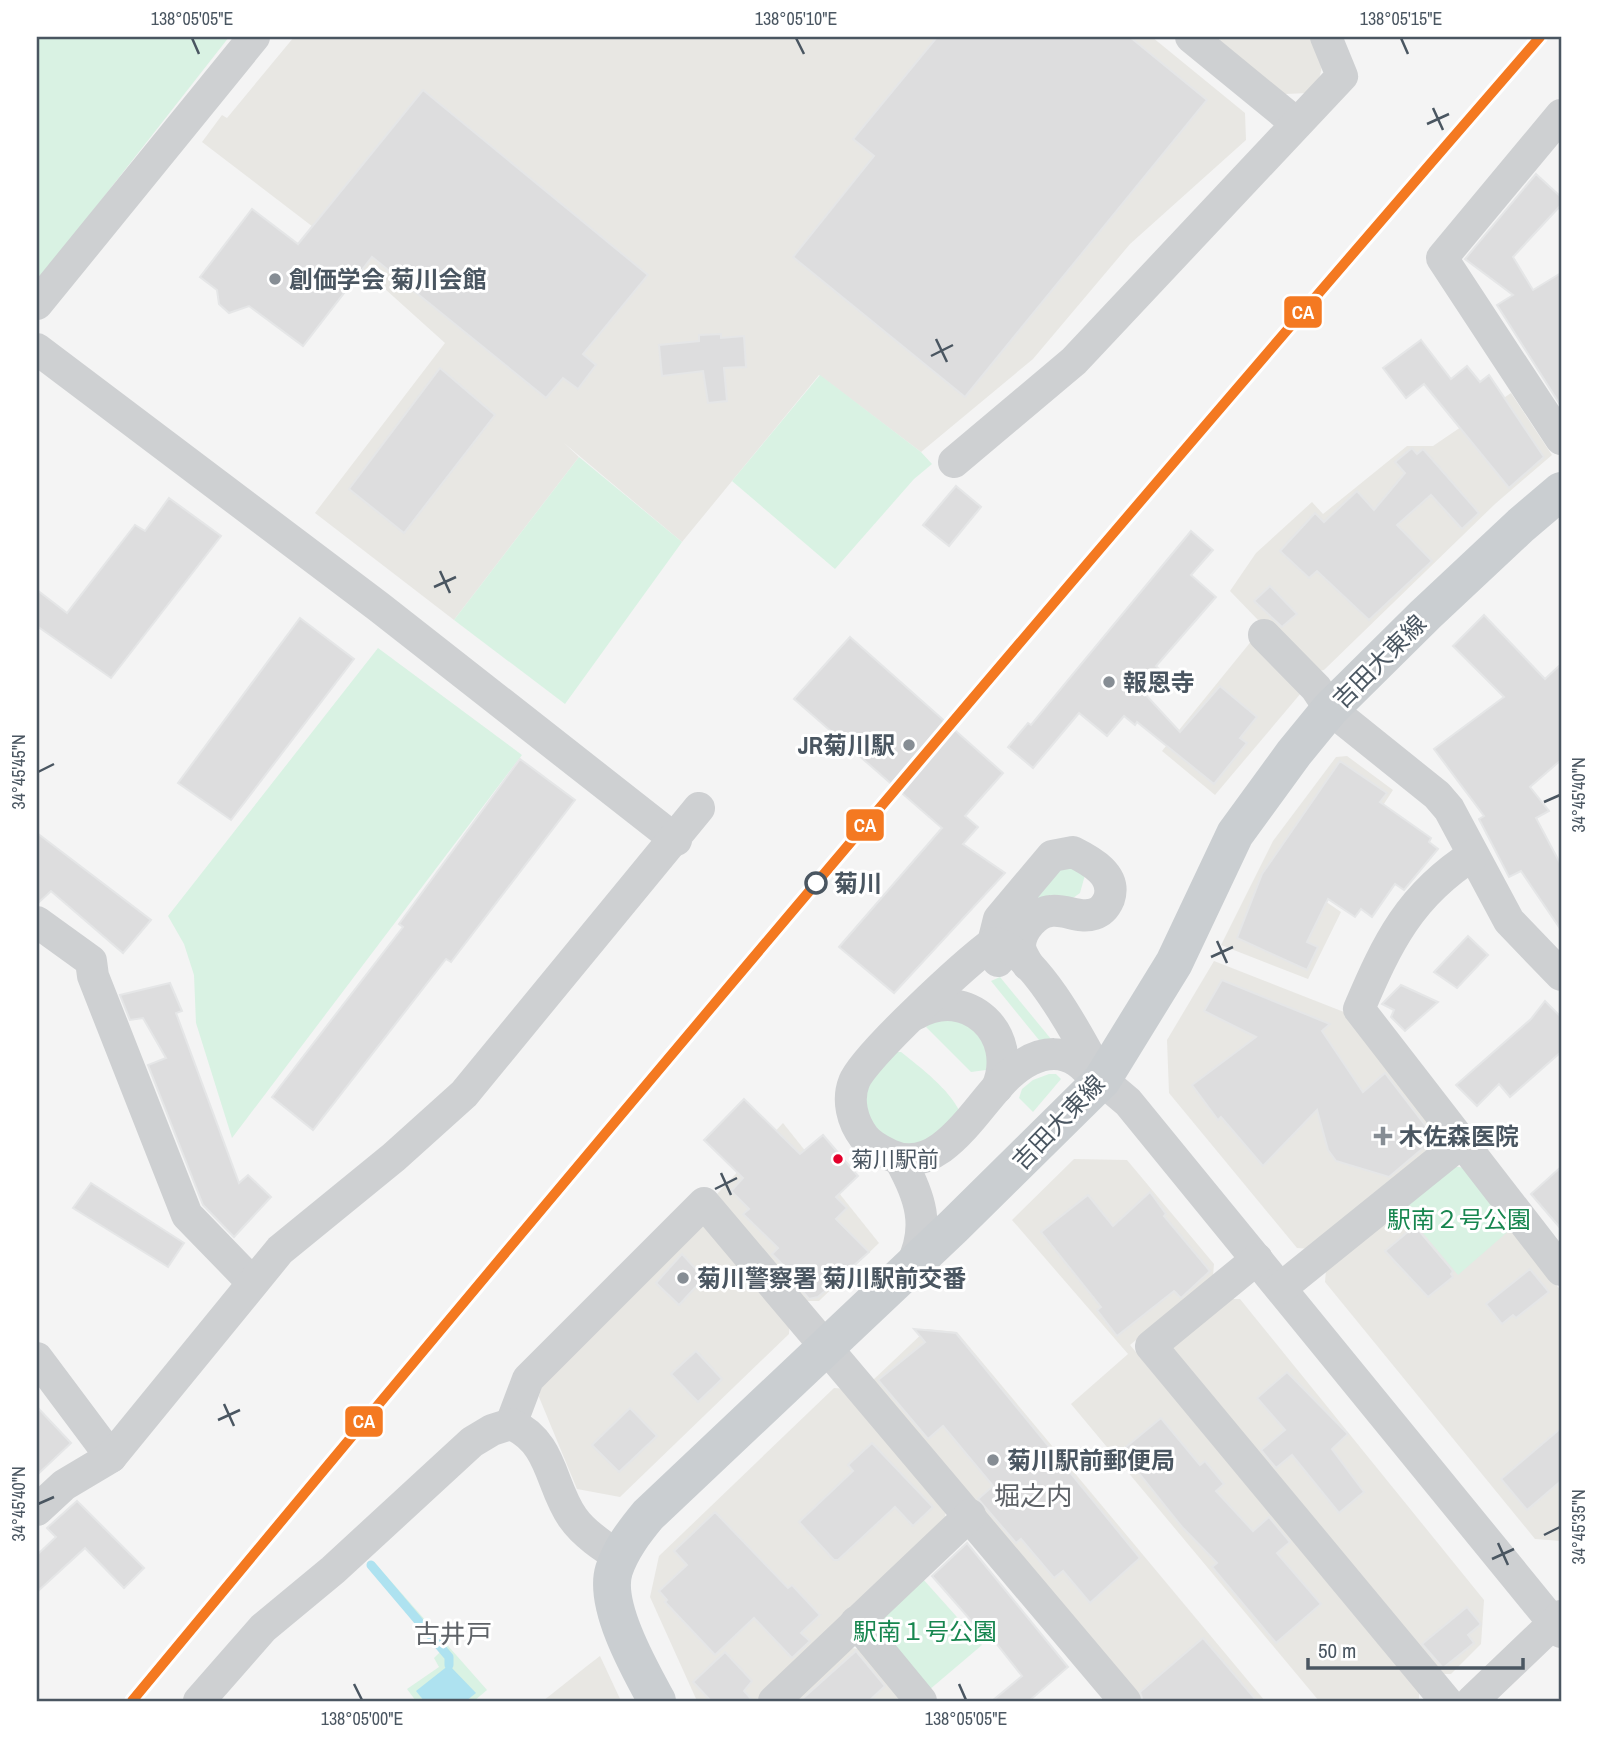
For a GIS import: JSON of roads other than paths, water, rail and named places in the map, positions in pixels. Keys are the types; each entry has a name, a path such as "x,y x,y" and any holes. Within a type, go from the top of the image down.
{"main road":[{"name":"吉田大東線","path":"657,1701 643,1676 617,1612 612,1586 620,1558 648,1515 911,1266 1102,1080 1174,963 1235,834 1259,799 1330,709 1521,524 1561,491"}],"street":[{"path":"37,304 254,37"},
{"path":"1191,37 1296,123"},
{"path":"954,462 1074,360 1342,76 1326,37"},
{"path":"1561,115 1442,258 1561,439"},
{"path":"37,349 379,607 676,840"},
{"path":"1264,635 1316,688 1330,709 1437,795 1460,827 1508,921 1561,975"},
{"path":"37,1510 64,1485 111,1457 280,1250 394,1157 464,1094 676,840 699,808"},
{"path":"1028,965 1020,947 1023,935 1038,916 1050,911 1092,915 1099,912 1108,901 1108,879 1088,859 1073,852 1052,856 999,919 993,943 995,957 1003,969 1072,1056"},
{"path":"1473,855 1446,873 1402,920 1359,1009 1561,1270"},
{"path":"37,922 91,961 93,976 187,1215 252,1282"},
{"path":"993,943 1013,948 1028,965 1068,1016 1102,1080 1128,1102 1559,1624 1472,1701"},
{"path":"911,1266 921,1247 923,1226 915,1188 901,1160 868,1142 853,1114 850,1094 855,1079 871,1056 993,943"},
{"path":"916,1014 926,1008 947,1005 967,1010 986,1021 1001,1042 1005,1059 997,1088"},
{"path":"901,1160 933,1153 944,1146 1020,1066 1058,1053 1072,1056 1084,1063 1094,1079 1102,1080"},
{"path":"1281,1288 1462,1142"},
{"path":"512,1424 528,1379 704,1203 1125,1701"},
{"path":"1257,1259 1151,1346 1446,1701"},
{"path":"37,1357 111,1457"},
{"path":"199,1701 263,1628 333,1570 472,1442 492,1430 512,1424 528,1433 540,1447 572,1518 620,1558"},
{"path":"774,1701 970,1515"},
{"path":"856,1622 921,1701"}],"water":[{"path":"449,1665 476,1693 466,1701 424,1701 416,1691"}],"waterway":[{"path":"371,1565 449,1657 449,1665"}],"place":[{"name":"創価学会 菊川会館","path":"275,279"},
{"name":"報恩寺","path":"1109,682"},
{"name":"JR菊川駅","path":"909,745"},
{"name":"菊川","path":"816,883"},
{"name":"木佐森医院","path":"1383,1136"},
{"name":"菊川駅前","path":"838,1159"},
{"name":"菊川警察署 菊川駅前交番","path":"683,1278"},
{"name":"菊川駅前郵便局","path":"993,1460"}],"district":[{"name":"堀之内","path":"1033,1495"},
{"name":"古井戸","path":"453,1633"}],"park label":[{"name":"駅南２号公園","path":"1459,1219"},
{"name":"駅南１号公園","path":"925,1631"}]}
